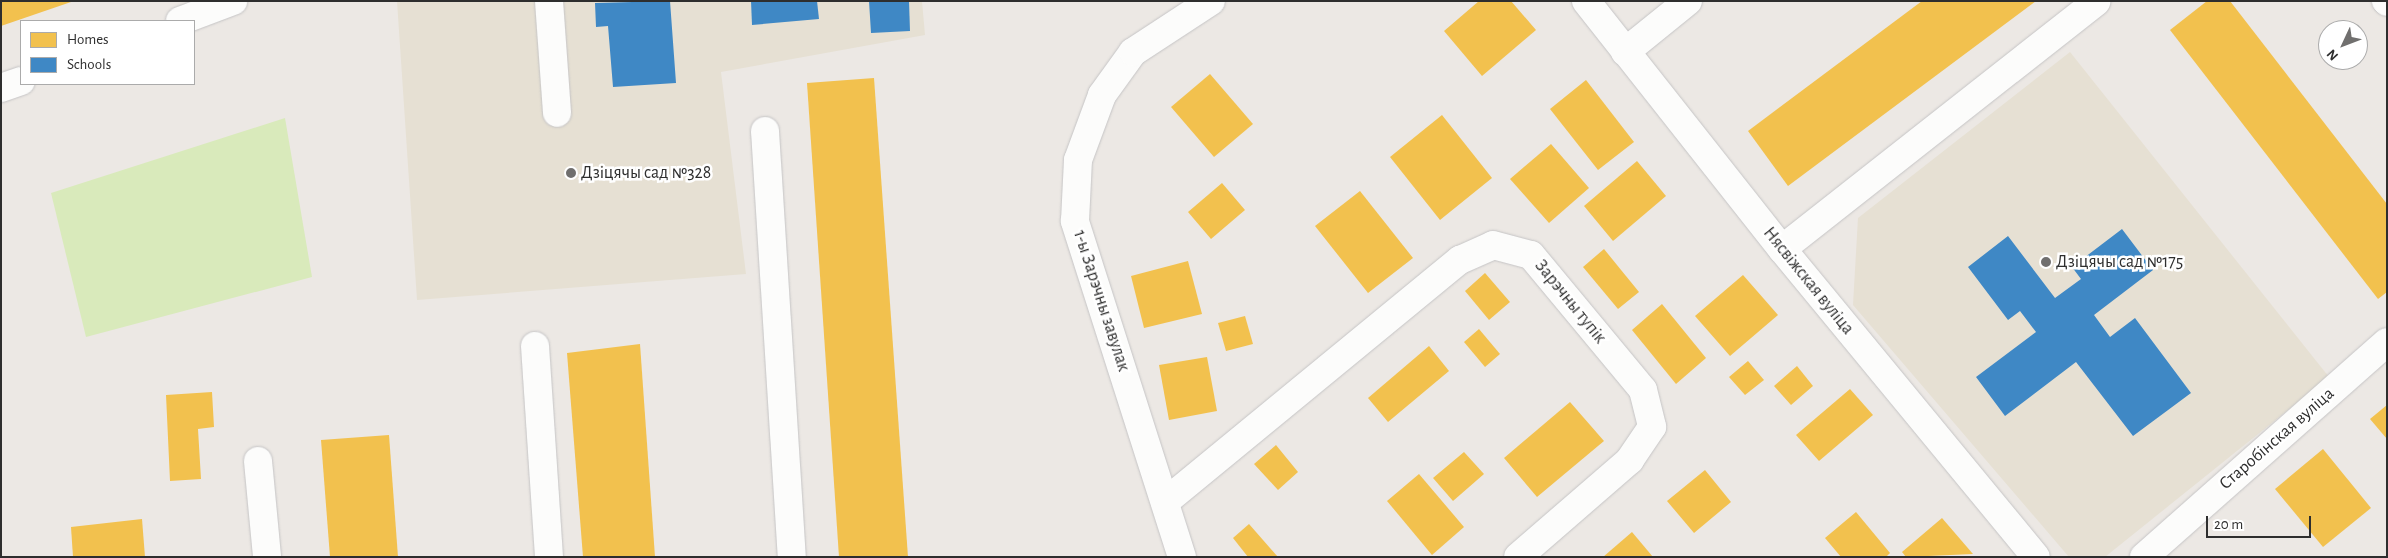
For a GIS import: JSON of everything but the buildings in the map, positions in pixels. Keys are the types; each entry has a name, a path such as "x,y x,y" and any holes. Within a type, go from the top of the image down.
{"street":[{"path":"183,20 233,1"},
{"path":"549,1 557,113"},
{"name":"1-ы Зарэчны завулак","path":"1182,557 1075,221 1078,160 1102,95 1133,52 1211,1"},
{"name":"Нясвіжская вуліца","path":"1586,1 1782,249 2036,557"},
{"path":"1625,52 1688,1"},
{"path":"1782,249 2096,2"},
{"path":"1,88 20,80"},
{"path":"765,130 792,557"},
{"name":"Зарэчны тупік","path":"1164,502 1460,260 1493,245 1531,254 1643,390 1652,427 1630,460 1518,557"},
{"name":"Старобінская вуліца","path":"2144,557 2387,342"},
{"path":"535,346 549,557"},
{"path":"258,461 266,557"}],"shaded area":[{"name":"Дзіцячы сад №328","path":"397,1 922,1 925,35 721,72 746,274 417,300"},
{"name":"Дзіцячы сад №175","path":"2070,52 2329,377 2105,557 2069,557 1853,305 1858,218"}],"green space":[{"path":"285,118 312,277 86,337 51,193"}],"place":[{"name":"Дзіцячы сад №328","path":"571,173"},
{"name":"Дзіцячы сад №175","path":"2046,262"}]}
